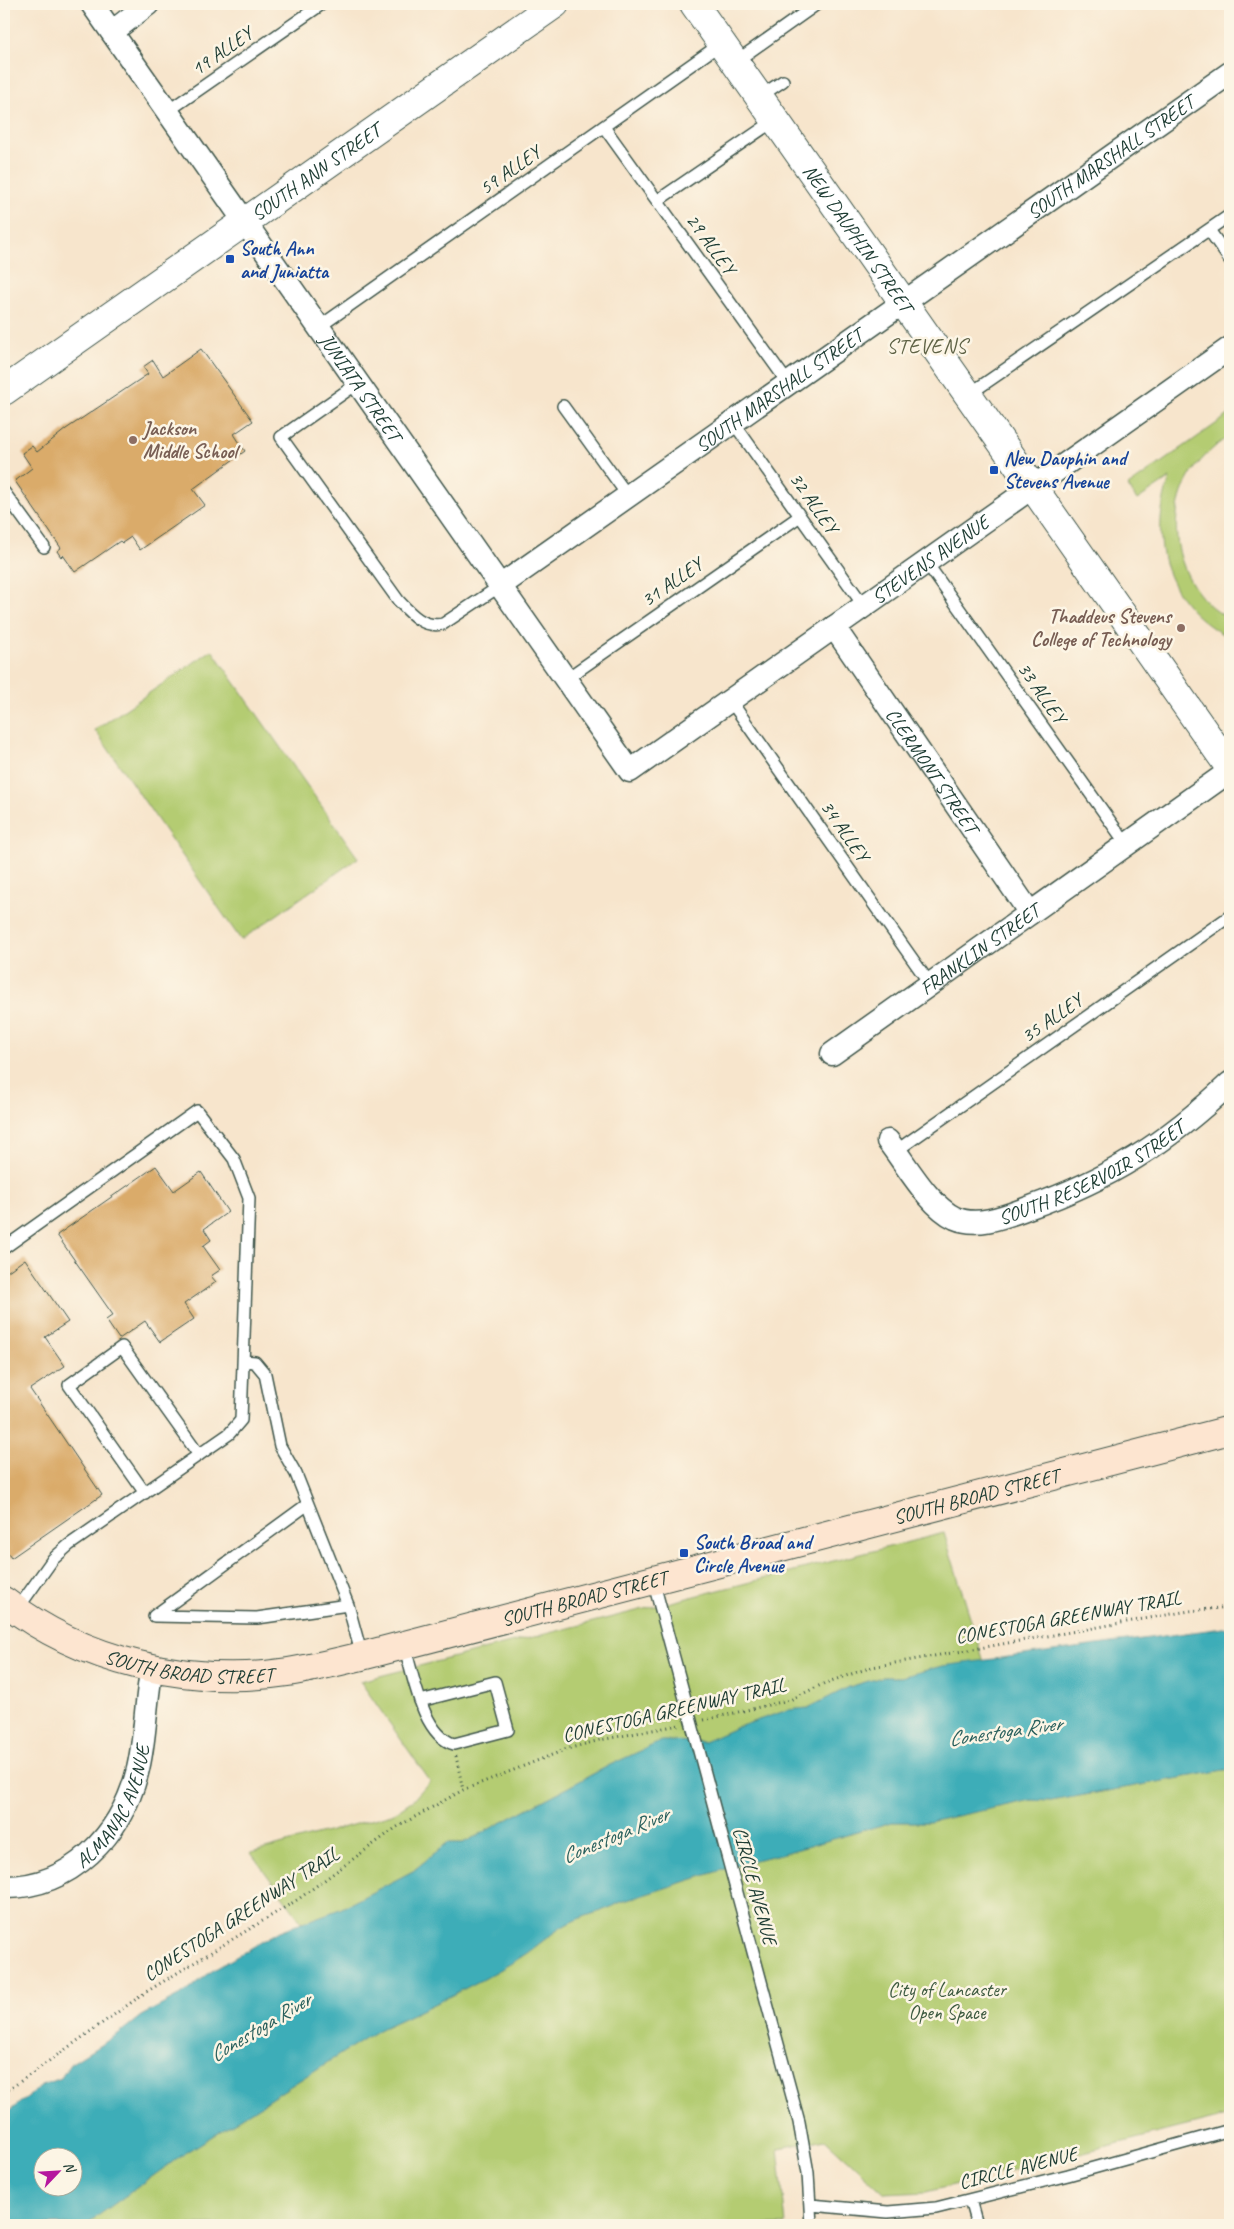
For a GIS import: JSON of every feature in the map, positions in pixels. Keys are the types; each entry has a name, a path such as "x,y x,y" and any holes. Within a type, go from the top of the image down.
{"main road":[{"name":"SOUTH BROAD STREET","path":"10,1606 70,1641 97,1652 152,1668 207,1676 245,1676 287,1672 362,1656 1230,1430"}],"street":[{"name":"JUNIATA STREET","path":"92,4 630,771"},
{"path":"112,32 148,4"},
{"name":"SOUTH ANN STREET","path":"4,391 555,4"},
{"name":"NEW DAUPHIN STREET","path":"694,4 1230,769"},
{"name":"SOUTH MARSHALL STREET","path":"500,586 1230,73"},
{"name":"STEVENS AVENUE","path":"630,771 1230,348"},
{"name":"CLERMONT STREET","path":"834,627 1030,913"},
{"name":"FRANKLIN STREET","path":"832,1054 1127,845 1230,769"},
{"name":"SOUTH RESERVOIR STREET","path":"892,1146 938,1208 968,1223 985,1221 1070,1194 1138,1158 1198,1113 1230,1083"},
{"name":"ALMANAC AVENUE","path":"4,1887 22,1888 42,1883 61,1874 82,1861 114,1828 128,1800 138,1771 146,1696 152,1668"}],"lane":[{"name":"19 ALLEY","path":"168,112 322,4"},
{"name":"59 ALLEY","path":"319,327 604,127 728,53 818,4"},
{"path":"759,97 784,81"},
{"path":"657,201 775,119"},
{"name":"29 ALLEY","path":"604,127 788,384"},
{"path":"968,395 1230,215"},
{"path":"1205,233 1230,260"},
{"path":"358,383 282,437 398,600 413,616 424,623 435,626 443,624 500,586"},
{"path":"563,406 628,496"},
{"name":"32 ALLEY","path":"733,422 864,606"},
{"path":"4,492 44,546"},
{"name":"31 ALLEY","path":"566,679 800,516"},
{"name":"33 ALLEY","path":"926,562 1127,845"},
{"name":"34 ALLEY","path":"730,700 930,984"},
{"name":"35 ALLEY","path":"892,1146 1230,916"},
{"path":"4,1248 197,1111 234,1159 249,1198 241,1420 229,1434 53,1559 10,1606"},
{"path":"145,1492 69,1385 122,1347 199,1456"},
{"path":"244,1361 255,1362 261,1366 265,1374 280,1446 296,1474 348,1605 362,1656"},
{"path":"308,1504 154,1616 257,1618 348,1605"},
{"name":"CIRCLE AVENUE","path":"653,1580 799,2122 811,2205 811,2225"},
{"path":"404,1645 420,1701 436,1733 445,1741 454,1744 508,1730 495,1682 420,1701"},
{"name":"CIRCLE AVENUE","path":"811,2205 888,2212 936,2208 1068,2175 1230,2130"},
{"path":"970,2200 976,2225"}],"path":[{"name":"CONESTOGA GREENWAY TRAIL","path":"699,1721 790,1700 825,1683 872,1667 1179,1612 1230,1607"},
{"name":"CONESTOGA GREENWAY TRAIL","path":"4,2093 146,1992 298,1900 398,1827 462,1790 567,1749 600,1740 681,1724"},
{"path":"456,1757 462,1790"}],"green space":[{"path":"1230,414 1230,435 1206,455 1188,479 1180,498 1177,517 1177,538 1181,558 1188,577 1199,594 1213,608 1230,619 1230,638 1208,625 1190,609 1177,590 1167,570 1162,549 1161,526 1163,502 1170,478 1137,500 1128,486"},
{"path":"212,650 358,858 241,940 95,730"},
{"path":"944,1533 984,1662 942,1666 901,1677 882,1677 849,1687 808,1708 788,1710 738,1727 704,1742 662,1741 610,1765 463,1843 447,1843 413,1871 340,1909 302,1923 251,1853 392,1814 413,1800 430,1781 360,1681"},
{"name":"City of Lancaster Open Space","path":"1230,1769 1230,2115 926,2192 885,2194 825,2139 778,2148 786,2225 85,2225 178,2158 378,2030 498,1971 562,1927 621,1902 750,1861 892,1822 929,1822 1031,1800 1051,1801"}],"water":[{"name":"Conestoga River","path":"1230,1627 1230,1769 1051,1801 1031,1800 929,1822 892,1822 750,1861 621,1902 569,1923 498,1971 378,2030 178,2158 85,2225 4,2225 4,2115 43,2085 61,2078 70,2064 118,2034 141,2016 184,1993 212,1971 280,1931 340,1909 413,1871 447,1843 463,1843 610,1765 662,1741 704,1742 738,1727 788,1710 808,1708 849,1687 882,1677 901,1677 942,1666"}],"building":[{"path":"201,349 253,421 234,434 245,451 193,489 205,505 140,550 131,537 122,543 120,541 75,572 63,555 61,557 57,551 61,548 15,481 32,468 22,453 32,446 37,452 66,429 148,374 143,367 153,360 163,376"},
{"path":"156,1166 174,1191 201,1172 228,1212 204,1229 211,1240 203,1246 220,1270 211,1276 216,1282 184,1304 194,1319 160,1342 145,1321 119,1339 106,1320 113,1315 57,1235"},
{"path":"25,1259 68,1322 45,1337 65,1366 30,1389 102,1495 11,1558 4,1548 4,1274"}],"place":[{"name":"South Ann and Juniatta","path":"230,259"},
{"name":"Jackson Middle School","path":"133,440"},
{"name":"New Dauphin and Stevens Avenue","path":"994,470"},
{"name":"Thaddeus Stevens College of Technology","path":"1181,628"},
{"name":"South Broad and Circle Avenue","path":"684,1553"}],"district":[{"name":"STEVENS","path":"927,346"}]}
